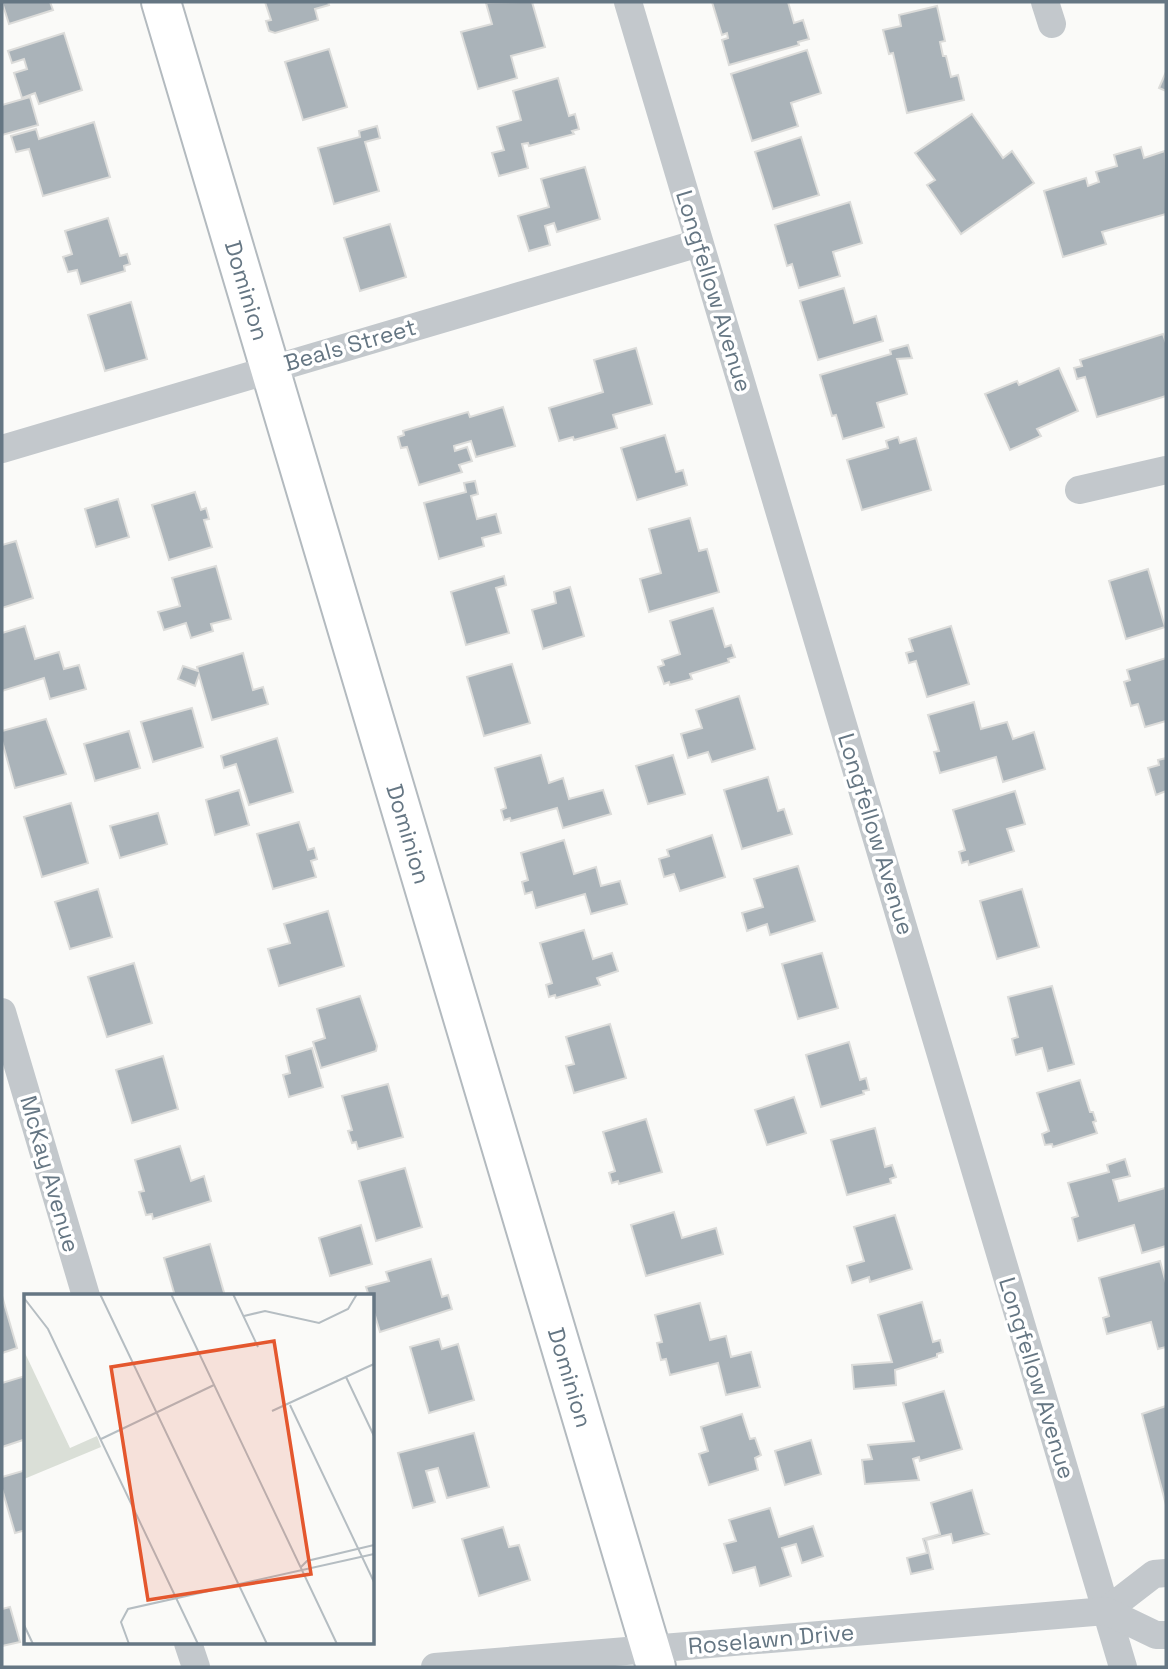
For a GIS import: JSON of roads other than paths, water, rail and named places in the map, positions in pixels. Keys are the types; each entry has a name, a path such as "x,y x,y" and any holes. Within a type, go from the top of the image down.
{"street":[{"name":"Dominion","path":"161,2 653,1659"},
{"name":"Longfellow Avenue","path":"628,2 1123,1667"},
{"name":"Beals Street","path":"2,449 699,243"},
{"path":"1079,490 1166,470"},
{"name":"McKay Avenue","path":"2,1012 85,1294"},
{"path":"1166,1573 1154,1574 1106,1611 1156,1635 1166,1634"},
{"name":"Roselawn Drive","path":"435,1667 653,1659 1106,1611"},
{"path":"188,1644 196,1667"}]}
